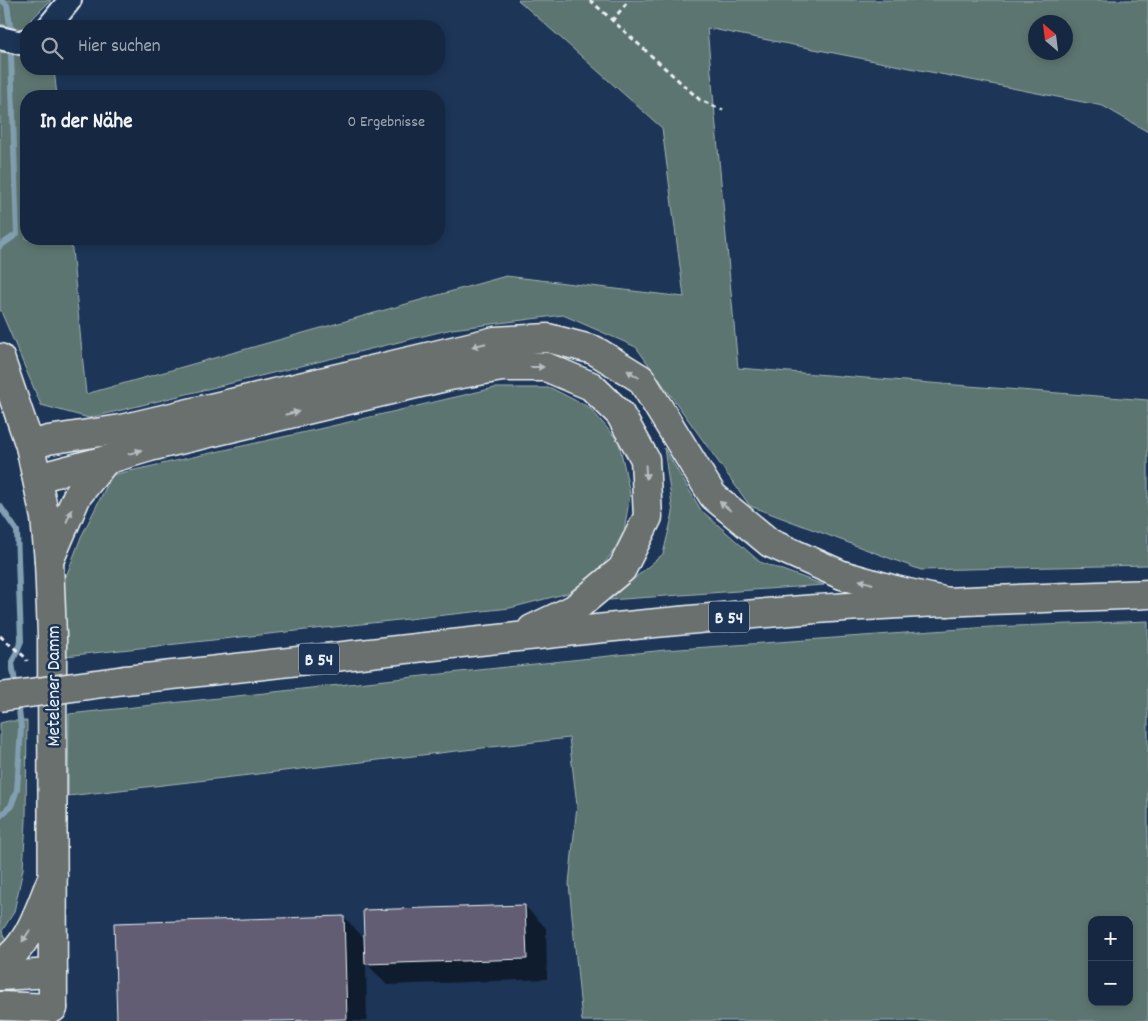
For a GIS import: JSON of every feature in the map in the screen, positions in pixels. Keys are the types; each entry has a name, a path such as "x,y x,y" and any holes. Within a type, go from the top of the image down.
{"main road":[{"path":"30,446 48,440 121,429 495,341 548,338 594,350 641,378 713,496 770,543 842,575 948,602"},
{"name":"Metelener Damm","path":"0,358 30,446 45,518 50,561 52,636 53,1014"},
{"path":"37,478 159,445 450,376 502,367 546,367 591,386 620,414 645,459 648,517 622,570 574,609 512,638"},
{"path":"50,561 78,496 106,460"},
{"name":"B 54","path":"0,697 126,680 512,638 805,610 1148,594"},
{"path":"0,964 18,949 32,927 53,876"},
{"path":"0,976 53,973"},
{"path":"0,1006 53,1014"}],"street":[{"path":"53,20 70,0"}],"path":[{"path":"590,0 700,100 723,110"},
{"path":"612,20 629,0"},
{"path":"1,638 26,658"}],"green space":[{"path":"0,0 51,0 31,20 20,20 20,29 0,24"},
{"path":"518,0 1148,0 1148,132 1103,106 707,28 738,368 1148,400 1148,565 921,570 750,506 636,347 563,315 452,329 89,418 41,405 0,309 0,52 20,54 20,75 55,75 56,90 20,90 20,245 72,245 86,394 506,276 684,297 662,128"},
{"path":"494,388 551,388 590,408 619,442 630,494 623,538 598,572 568,593 510,608 65,656 62,587 81,537 112,475"},
{"path":"664,448 701,510 760,562 824,585 609,600 663,554 673,513"},
{"path":"1148,621 1148,1021 582,1021 569,884 577,805 569,738 68,796 69,714 665,650 990,627"},
{"path":"27,721 26,821 23,869 14,912 2,931 7,944 0,949 0,723"}],"building":[{"path":"525,905 527,959 365,964 363,910"},
{"path":"344,916 347,1019 117,1021 114,923"}],"waterway":[{"path":"0,246 17,234 10,25 7,5 2,0"},
{"path":"0,506 17,531 21,641 12,663 16,689"},
{"path":"0,816 11,806 17,790 21,728 18,701"}]}
